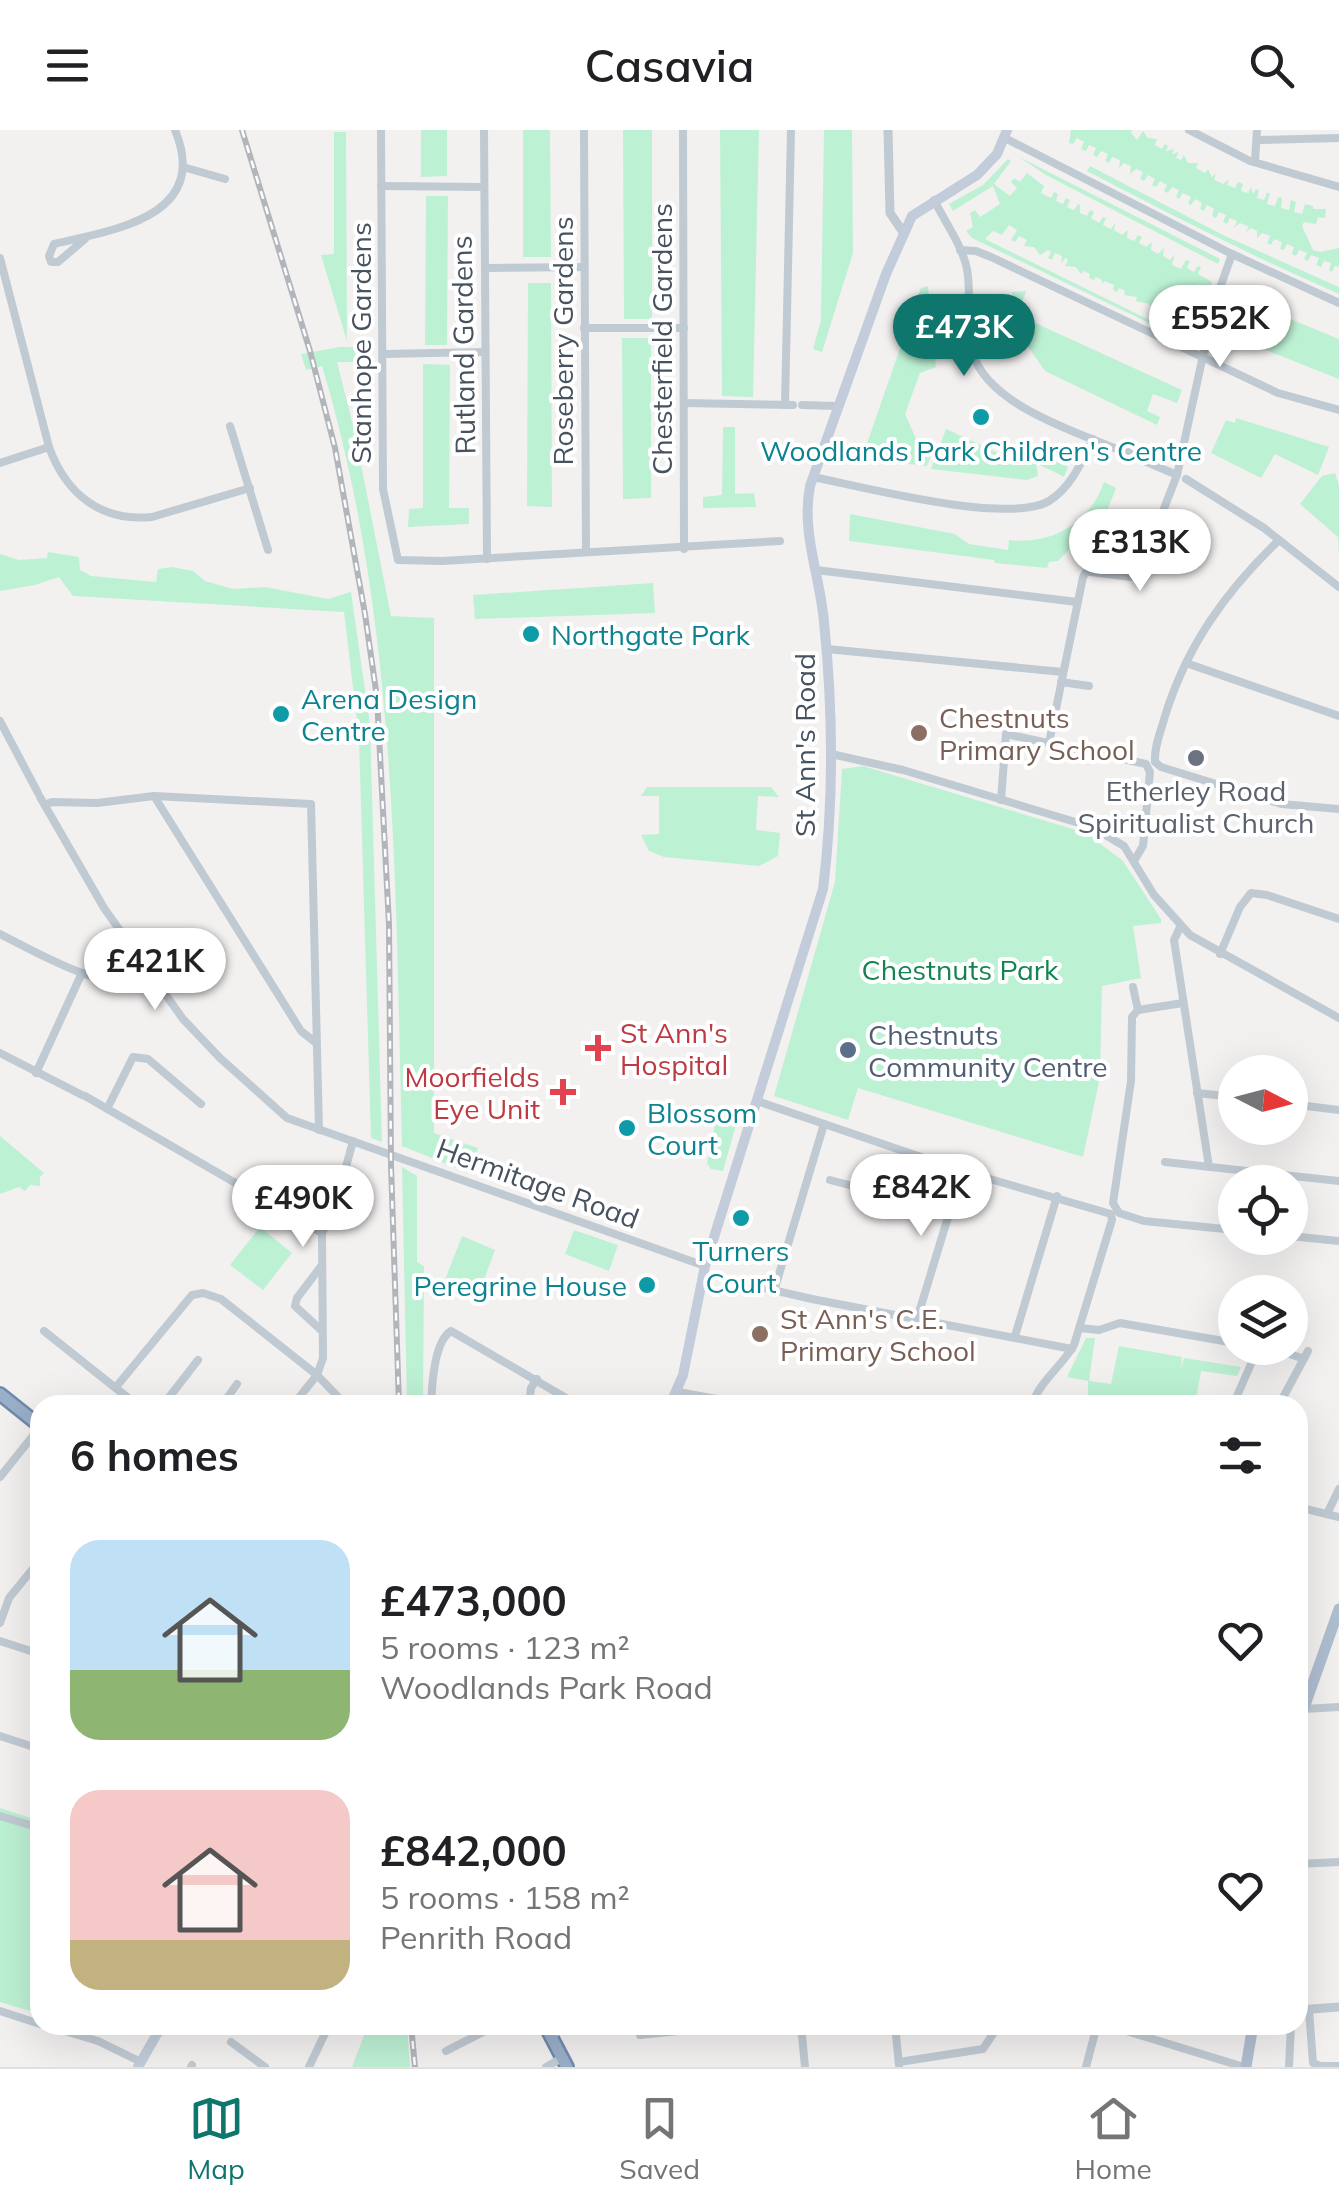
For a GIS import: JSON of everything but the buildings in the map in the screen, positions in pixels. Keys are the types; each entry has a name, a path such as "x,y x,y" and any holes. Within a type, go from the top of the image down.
{"highway":[{"path":"0,1394 30,1418"},
{"path":"550,2035 565,2063"}],"main road":[{"name":"St Ann's Road","path":"676,1395 706,1266 823,889 830,754 827,649 806,520 813,477 912,216 977,175 997,154 1006,134"},
{"path":"1308,1692 1339,1609"},
{"path":"139,2064 156,2035"},
{"path":"1246,2067 1252,2035"}],"street":[{"path":"86,239 55,264 51,262 54,244 134,224 160,209 176,190 183,166 175,130"},
{"name":"Stanhope Gardens","path":"382,130 384,489 394,555 402,562 487,559"},
{"name":"Rutland Gardens","path":"484,130 487,559"},
{"name":"Roseberry Gardens","path":"584,130 586,552"},
{"name":"Chesterfield Gardens","path":"683,130 684,548"},
{"path":"791,130 794,405"},
{"path":"888,130 890,213 903,232"},
{"path":"1190,130 1225,150 1339,187"},
{"path":"1006,134 1232,254 1339,302"},
{"path":"1255,161 1258,135 1339,138"},
{"path":"183,166 224,179"},
{"path":"381,186 484,186"},
{"path":"934,200 967,267 974,356 981,370 1016,404 1124,452 1128,460 1136,457 1181,477 1278,540 1339,587"},
{"path":"960,250 991,257 1278,394 1339,410"},
{"path":"1049,743 1086,572 1131,577 1139,573 1181,477 1216,295 1232,254"},
{"path":"0,258 49,447 56,467 72,490 108,515 136,519 152,518 250,488"},
{"path":"485,268 584,267"},
{"path":"584,328 684,328"},
{"path":"383,354 486,352"},
{"path":"684,403 838,406"},
{"path":"230,426 268,550"},
{"path":"813,477 987,508 1031,508 1060,493 1093,439"},
{"path":"0,463 49,447"},
{"path":"1134,861 1141,852 1152,764 1186,663 1217,607 1278,540"},
{"path":"487,559 780,541"},
{"path":"816,570 1078,602"},
{"path":"827,649 1062,677 1089,686"},
{"path":"1186,663 1339,716"},
{"name":"Hermitage Road","path":"0,721 88,884 154,979 183,1018 287,1118 706,1266"},
{"path":"1000,800 1006,734 1152,764 1282,804 1339,810"},
{"path":"830,754 864,759 1092,827 1124,846 1154,895 1180,927 1220,954 1339,1018"},
{"path":"154,796 302,1032 315,1042"},
{"path":"41,798 97,804 154,796 311,804 319,1130"},
{"path":"1124,846 1141,840"},
{"path":"1220,954 1240,908 1251,893 1339,919"},
{"path":"1180,927 1174,940 1210,1167"},
{"path":"0,934 81,974 143,983 154,979"},
{"path":"36,1073 81,974"},
{"path":"1134,987 1138,1010"},
{"path":"1035,1395 1072,1348 1112,1220 1131,1081 1132,1017 1138,1010 1183,1003"},
{"path":"0,1052 322,1233"},
{"path":"107,1109 134,1056 148,1060 201,1104"},
{"path":"1197,1092 1218,1095"},
{"path":"757,1102 962,1171 1144,1221 1218,1228"},
{"path":"1308,1106 1339,1110"},
{"path":"774,1291 824,1124"},
{"path":"301,1395 323,1358 322,1233 335,1207 353,1141"},
{"path":"1166,1162 1218,1168"},
{"path":"916,1319 962,1171"},
{"path":"1308,1178 1339,1181"},
{"path":"830,1180 949,1211"},
{"path":"1015,1336 1057,1196"},
{"path":"1308,1238 1339,1241"},
{"path":"322,1265 295,1306 322,1330"},
{"path":"738,1282 1072,1348"},
{"path":"116,1387 162,1329 198,1292 221,1299 336,1395"},
{"path":"1080,1328 1099,1330 1120,1322 1218,1340"},
{"path":"44,1331 125,1395"},
{"path":"432,1395 438,1347 442,1336 451,1331 562,1395"},
{"path":"171,1395 198,1360"},
{"path":"1238,1395 1251,1365"},
{"path":"1284,1395 1301,1365"},
{"path":"530,1395 536,1379"},
{"path":"229,1395 237,1384"},
{"path":"678,1392 695,1395"},
{"path":"0,1477 30,1439"},
{"path":"1327,1514 1339,1489"},
{"path":"1308,1509 1339,1517"},
{"path":"0,1623 9,1598 30,1572"},
{"path":"0,1641 30,1651"},
{"path":"1308,1708 1339,1707"},
{"path":"0,1736 30,1746"},
{"path":"0,1816 30,1825"},
{"path":"1308,1864 1339,1862"},
{"path":"1339,2007 1309,2010 1313,2063 1339,2066"},
{"path":"0,2011 30,2020"},
{"path":"78,2035 98,2041 139,2064"},
{"path":"309,2067 324,2035"},
{"path":"446,2051 477,2035"},
{"path":"802,2035 805,2067"},
{"path":"896,2035 899,2065 982,2049 991,2035"},
{"path":"1086,2067 1094,2035"},
{"path":"1140,2035 1246,2067"},
{"path":"1289,2067 1291,2035"},
{"path":"230,2042 265,2067"},
{"path":"546,2067 565,2063"}],"green space":[{"path":"421,130 447,130 447,176 421,177"},
{"path":"523,130 550,130 551,257 523,257"},
{"path":"623,130 652,130 652,319 624,319"},
{"path":"720,130 759,130 753,397 722,396"},
{"path":"824,130 852,130 853,253 822,352 813,349 821,320"},
{"path":"1071,130 1132,130 1137,140 1143,131 1148,138 1157,139 1155,145 1162,149 1165,144 1166,151 1174,149 1172,154 1179,152 1176,158 1181,160 1184,155 1188,163 1198,163 1196,168 1205,173 1208,169 1212,177 1216,173 1214,180 1223,184 1229,179 1227,185 1235,188 1238,182 1243,184 1241,191 1248,193 1251,187 1253,194 1259,190 1257,198 1264,200 1270,193 1267,204 1275,206 1278,197 1282,198 1281,208 1289,210 1291,200 1296,202 1294,212 1302,214 1305,204 1313,209 1326,209 1325,218 1318,217 1316,224 1304,222 1302,226 1313,250 1339,248 1339,267 1335,266 1332,272 1331,263 1324,261 1321,267 1316,265 1319,258 1311,255 1308,261 1304,259 1307,253 1299,250 1296,256 1292,254 1294,247 1287,244 1284,250 1280,249 1282,242 1274,239 1271,245 1267,243 1270,236 1262,233 1257,238 1257,231 1251,228 1245,233 1249,227 1240,223 1234,228 1237,221 1230,218 1227,224 1223,222 1226,215 1219,212 1216,218 1212,216 1214,209 1207,205 1204,211 1200,209 1202,203 1195,199 1191,205 1191,197 1183,193 1179,199 1176,197 1179,190 1172,187 1168,193 1164,191 1167,185 1160,181 1156,187 1152,185 1155,179 1148,175 1144,181 1140,179 1143,172 1136,169 1130,174 1131,166 1124,163 1119,168 1120,160 1112,157 1109,163 1105,161 1108,154 1101,151 1097,157 1093,155 1096,148 1089,145 1086,151 1081,149 1084,142 1077,138 1069,143"},
{"path":"334,132 346,132 347,341 321,255 334,254"},
{"path":"1019,157 1220,259 1218,264 1046,175"},
{"path":"1008,159 1011,161 994,184 1010,196 1017,188 1011,182 1014,178 1020,182 1027,173 1044,186 1041,193 1051,198 1054,192 1058,194 1056,201 1063,204 1066,198 1070,200 1067,207 1074,210 1080,205 1080,213 1087,216 1090,210 1094,212 1091,218 1099,223 1106,218 1103,225 1111,229 1115,223 1114,230 1122,235 1128,230 1127,238 1134,241 1138,235 1142,237 1139,243 1146,247 1152,242 1151,250 1158,254 1164,248 1163,256 1170,260 1175,254 1172,265 1181,269 1186,260 1190,261 1187,268 1194,272 1201,267 1198,274 1212,282 1208,295 1199,284 1193,295 1206,302 1201,322 1179,317 1177,321 1174,314 1165,315 1155,306 1153,309 1136,301 1137,297 1124,295 1125,291 1119,288 1117,292 1113,290 1114,285 1104,281 1102,285 1102,280 1065,266 1065,258 1061,264 1062,256 1055,253 1052,260 1048,250 1040,255 1034,247 1024,246 1027,240 1019,236 1015,242 1011,240 1017,230 1009,225 1002,235 993,231 985,239 1194,342 1200,330 1197,346 972,238 966,231 973,227 970,213 975,210 980,217 1000,204 993,186 953,211 949,204 983,185"},
{"path":"1090,166 1225,236 1339,287 1339,294 1149,203 1087,171"},
{"path":"426,196 448,196 447,345 425,345"},
{"path":"528,283 551,283 552,507 527,506"},
{"path":"928,286 936,367 920,373 905,414 917,441 934,447 927,466 862,458 921,288"},
{"path":"1026,291 1019,310 1022,317 1182,390 1177,403 1153,394 1147,411 1160,417 1157,425 1045,371 1013,325 1012,292"},
{"path":"1246,301 1339,339 1339,379 1233,337"},
{"path":"622,338 651,338 651,498 623,499"},
{"path":"369,347 370,362 337,362 391,616 434,618 434,1133 478,1148 469,1173 402,1146 394,851 379,655 347,461 322,366 306,370 301,354"},
{"path":"423,364 450,365 449,508 469,508 469,524 408,527 409,509 423,508"},
{"path":"1236,418 1329,447 1318,475 1275,454 1261,478 1211,453 1226,420 1235,423"},
{"path":"723,427 735,427 735,494 754,493 756,507 703,508 703,497 722,495"},
{"path":"946,429 1022,464 1026,459 1034,463 1037,454 1068,467 1064,477 1036,463 1038,476 1027,480 931,469"},
{"path":"1335,473 1339,485 1339,559 1338,537 1300,504 1322,476"},
{"path":"1104,482 1116,488 1107,511 1047,568 849,541 850,514 955,534 969,544 1008,550 1009,540 1054,535 1079,520"},
{"path":"48,552 79,557 80,570 91,576 156,582 158,569 172,567 193,571 205,581 233,589 265,587 328,599 351,592 370,725 382,1142 371,1138 359,738 344,612 73,596 59,577 0,591 0,554 19,560 47,558"},
{"path":"653,583 655,613 475,619 473,595"},
{"name":"Chestnuts Park","path":"863,766 1086,833 1123,861 1161,919 1161,923 1133,926 1141,978 1102,986 1100,1077 1083,1157 858,1088 848,1120 774,1096 835,882 842,769"},
{"path":"647,787 771,787 779,797 758,796 756,830 780,833 778,856 759,866 664,857 649,851 641,835 659,834 659,796 641,796"},
{"path":"718,1110 740,1110 723,1171 711,1169 707,1163"},
{"path":"0,1136 44,1173 40,1186 30,1185 25,1191 19,1187 0,1194"},
{"path":"402,1167 417,1176 417,1262 424,1266 423,1395 407,1395"},
{"path":"260,1227 292,1253 263,1290 230,1265"},
{"path":"574,1230 618,1245 609,1271 565,1254"},
{"path":"462,1236 495,1250 478,1296 445,1280"},
{"path":"1086,1338 1095,1338 1089,1381 1111,1384 1119,1346 1182,1357 1181,1368 1184,1358 1241,1367 1237,1376 1201,1371 1197,1395 1088,1395 1088,1381 1067,1377"},
{"path":"0,1808 30,1818 30,2011 0,2002"},
{"path":"364,2035 408,2035 410,2067 352,2067"}],"railway":[{"path":"242,130 310,351 335,448 377,698 389,924 399,1395"},
{"path":"412,2035 415,2067"}],"place":[{"name":"Woodlands Park Children's Centre","path":"981,417"},
{"name":"Northgate Park","path":"531,634"},
{"name":"Arena Design Centre","path":"281,714"},
{"name":"Chestnuts Primary School","path":"919,733"},
{"name":"Etherley Road Spiritualist Church","path":"1196,758"},
{"name":"St Ann's Hospital","path":"598,1048"},
{"name":"Chestnuts Community Centre","path":"848,1050"},
{"name":"Moorfields Eye Unit","path":"563,1092"},
{"name":"Blossom Court","path":"627,1128"},
{"name":"Turners Court","path":"741,1218"},
{"name":"Peregrine House","path":"647,1285"},
{"name":"St Ann's C.E. Primary School","path":"760,1334"}]}
